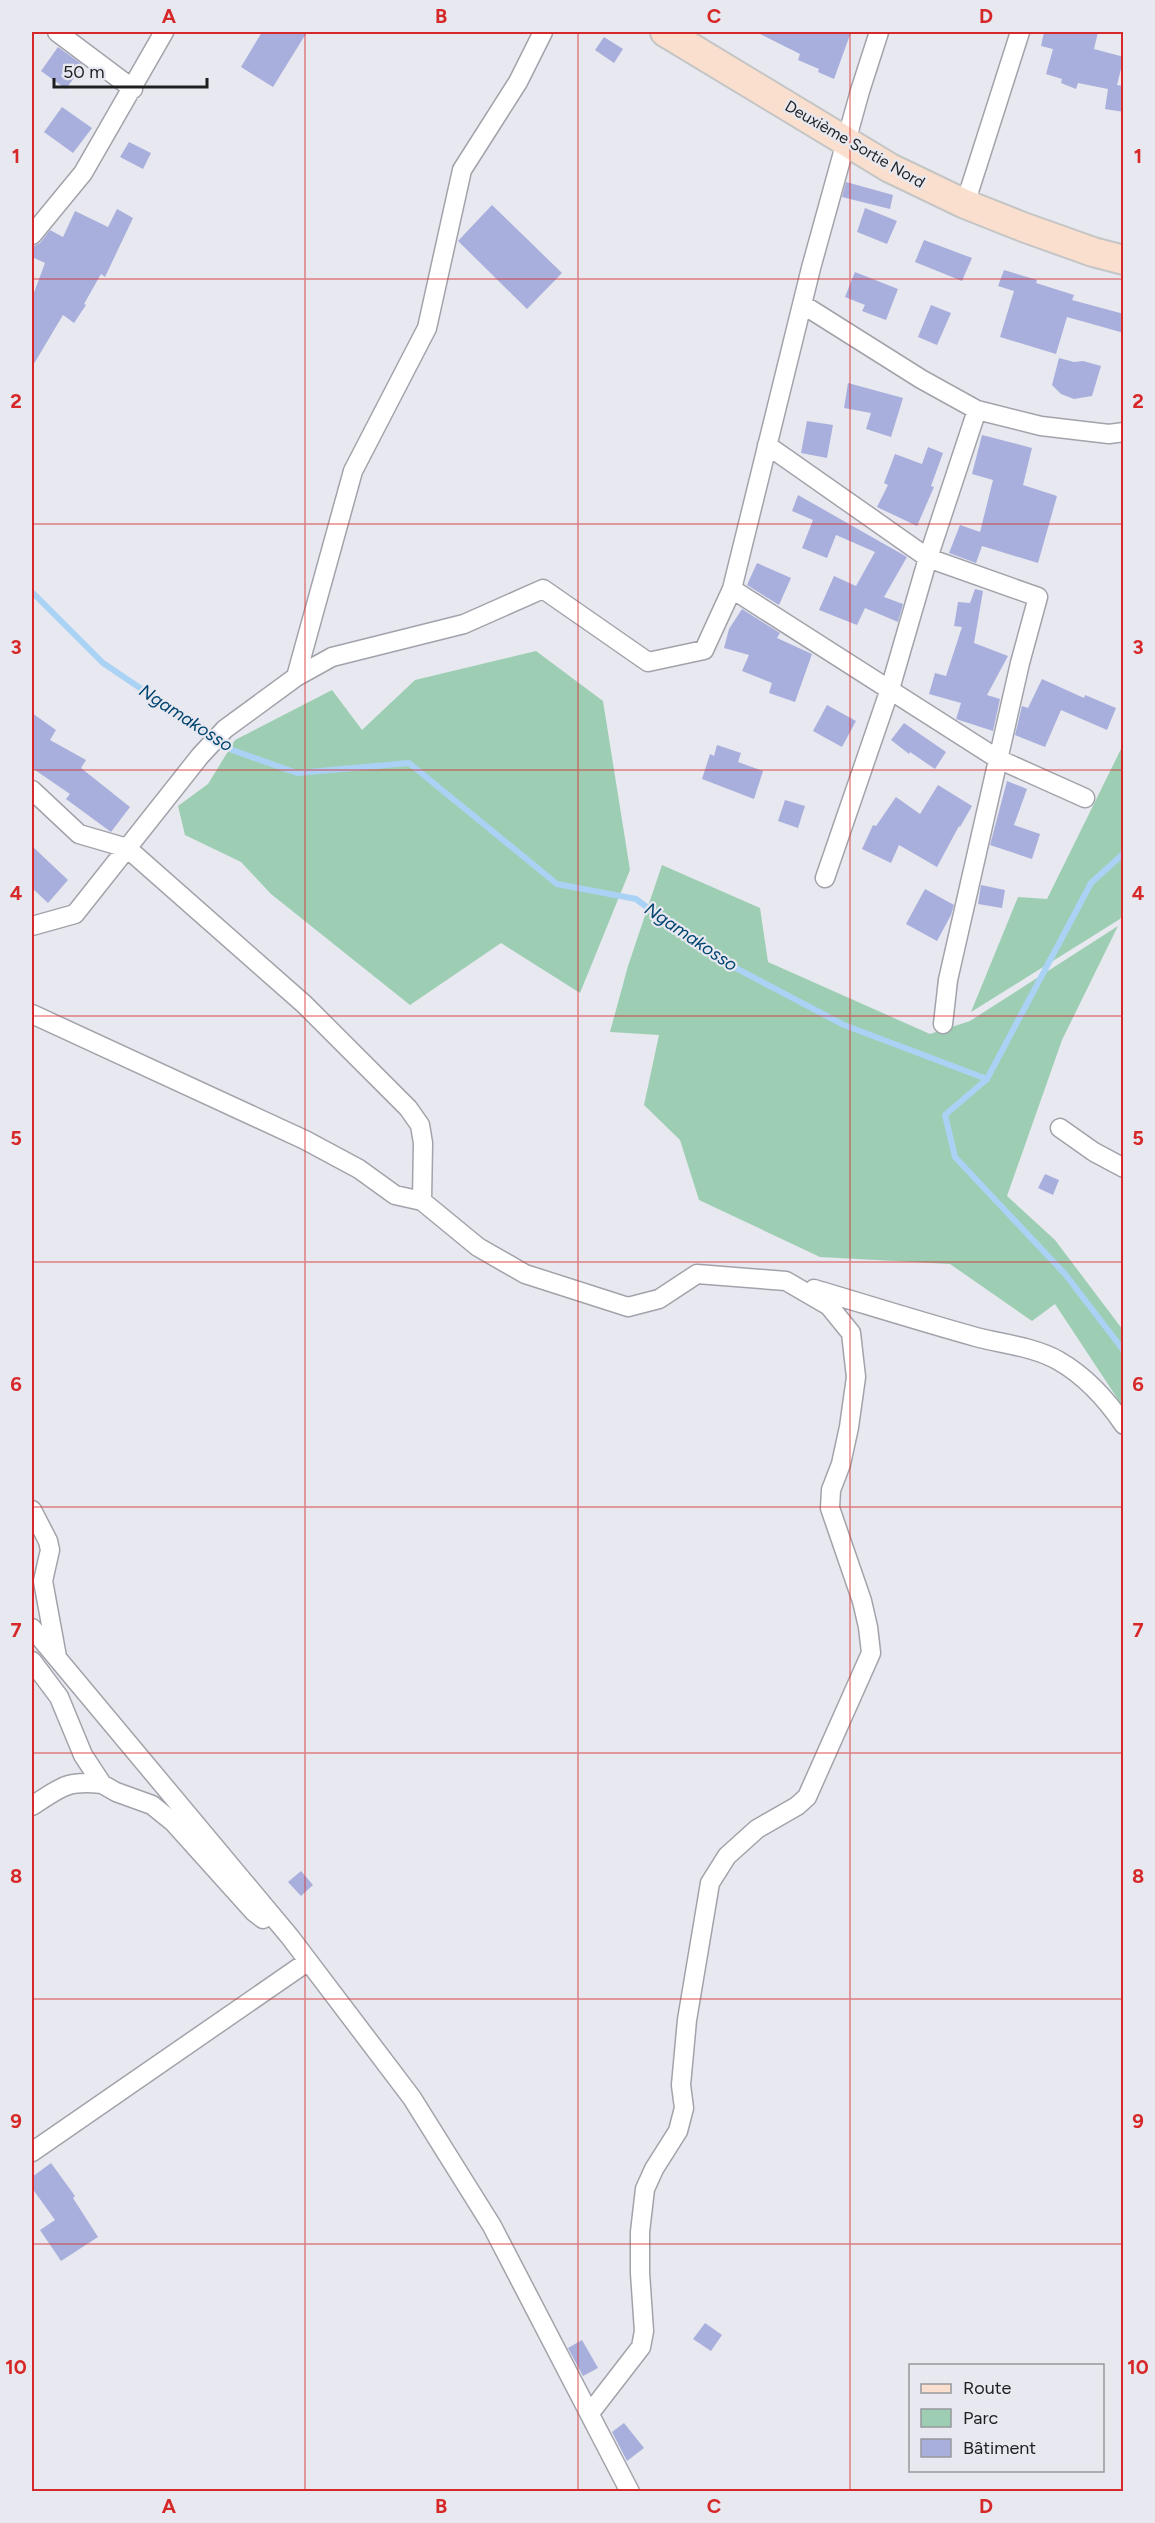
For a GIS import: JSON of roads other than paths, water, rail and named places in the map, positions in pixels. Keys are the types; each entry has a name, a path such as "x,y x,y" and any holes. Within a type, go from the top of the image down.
{"main road":[{"name":"Deuxième Sortie Nord","path":"664,32 890,168 965,204 1093,252 1124,260"}],"street":[{"path":"57,32 133,89"},
{"path":"32,235 84,173 164,32"},
{"path":"296,677 353,471 427,328 462,170 518,82 543,32"},
{"path":"32,926 75,914 200,756 225,729 296,677 332,657 464,624 543,589 648,662 704,650 732,589 802,304 879,32"},
{"path":"965,204 1020,32"},
{"path":"802,304 921,379 977,410 1041,426 1109,434 1124,432"},
{"path":"825,878 890,689 928,558 977,410"},
{"path":"767,445 928,558 1038,597 998,759 948,980 943,1023"},
{"path":"732,589 998,759 1085,798"},
{"path":"32,790 79,834 127,848 304,1004 408,1108 420,1125 423,1143 422,1201"},
{"path":"32,1014 305,1140 359,1169 395,1195 422,1201 478,1247 525,1274 628,1307 659,1299 697,1274 786,1281 976,1337 1046,1354 1061,1362 1088,1383 1124,1425"},
{"path":"1060,1128 1094,1152 1124,1168"},
{"path":"590,2413 641,2347 643,2339 640,2232 645,2189 654,2169 678,2132 684,2108 681,2085 687,2020 710,1883 727,1856 757,1829 797,1806 807,1797 871,1653 868,1627 861,1601 830,1508 831,1490 841,1464 849,1427 856,1377 851,1333 829,1306 786,1281"},
{"path":"32,1510 48,1541 50,1550 43,1581 58,1662"},
{"path":"32,1628 58,1662 200,1826 290,1937 412,2098 492,2226 630,2492"},
{"path":"32,1661 59,1697 83,1755 102,1784"},
{"path":"32,1806 68,1784 79,1782 102,1784 116,1792 152,1805 189,1839 254,1912 290,1937"},
{"path":"32,2152 307,1962"}],"waterway":[{"name":"Ngamakosso","path":"32,592 103,663 232,750 297,773 409,763 557,884 636,899 711,955 844,1025 987,1079 1091,883 1124,853"},
{"path":"987,1079 945,1115 955,1157 1065,1274 1124,1351"}]}
